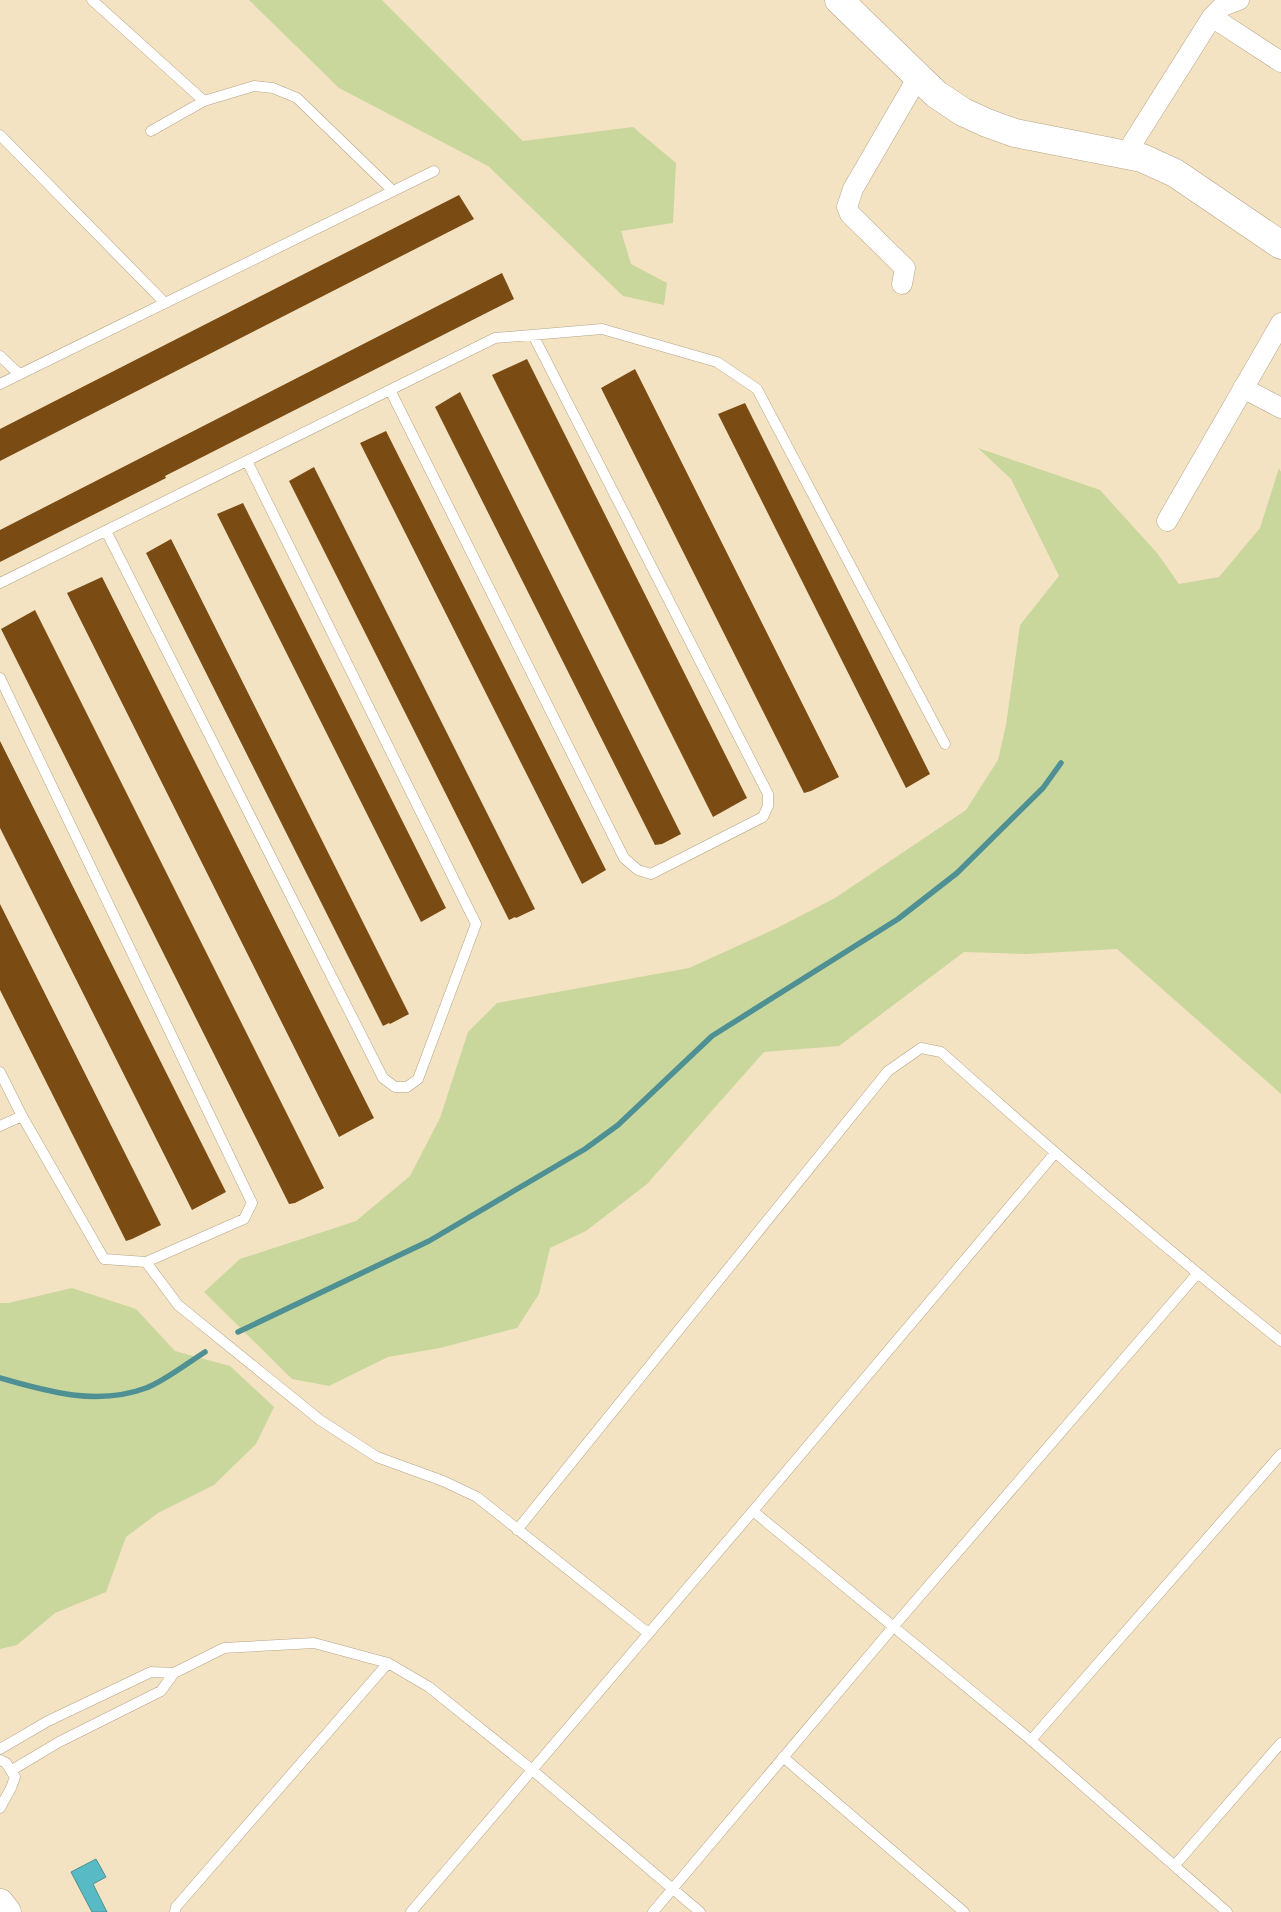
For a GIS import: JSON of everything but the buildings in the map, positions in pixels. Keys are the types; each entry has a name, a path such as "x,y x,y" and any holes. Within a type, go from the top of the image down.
{"street":[{"path":"839,0 936,94 963,112 987,123 1023,135 1142,158 1175,173 1281,245"},
{"path":"1125,155 1212,17 1223,6 1239,0"},
{"path":"1212,17 1281,62"},
{"path":"902,284 904,268 850,214 846,207 854,189 918,77"},
{"path":"1167,521 1281,323"},
{"path":"1243,388 1281,408"},
{"path":"0,1903 7,1912"}],"lane":[{"path":"92,0 204,101"},
{"path":"151,131 204,101 254,86 273,88 297,98 393,191"},
{"path":"0,135 165,303"},
{"path":"0,384 434,172"},
{"path":"0,583 495,338 602,329 716,362 757,389 946,744"},
{"path":"390,390 624,858 638,870 651,874 763,818 768,806 768,794 533,335"},
{"path":"0,356 19,374"},
{"path":"106,531 383,1078 396,1087 407,1087 418,1079 476,924 247,461"},
{"path":"0,678 252,1204 244,1219 146,1262 104,1259 22,1116 0,1072"},
{"path":"517,1530 888,1071 922,1048 941,1052 1054,1153 1197,1274 1281,1341"},
{"path":"0,1126 22,1116"},
{"path":"411,1912 753,1511 1054,1153"},
{"path":"146,1262 178,1305 320,1420 376,1457 477,1497 648,1632"},
{"path":"653,1912 894,1626 1197,1274"},
{"path":"1031,1740 1281,1454"},
{"path":"753,1511 1031,1740 1227,1912"},
{"path":"12,1770 59,1742 161,1691 174,1673 224,1648 314,1644 388,1663 429,1687 531,1769 700,1912"},
{"path":"175,1912 176,1907 388,1663"},
{"path":"2,1746 48,1721 152,1672 174,1673"},
{"path":"1175,1865 1281,1743"},
{"path":"783,1757 964,1912"},
{"path":"0,1760 6,1763 15,1777 0,1808"}],"green space":[{"path":"249,0 382,0 523,141 633,127 676,163 673,223 621,231 631,264 667,283 664,305 623,296 488,166 339,88"},
{"path":"978,448 1100,490 1157,553 1179,584 1219,577 1260,528 1279,468 1281,472 1281,1094 1117,949 1026,954 964,952 839,1046 764,1052 647,1184 586,1231 550,1248 539,1294 517,1328 440,1348 388,1357 329,1386 292,1379 204,1292 240,1259 356,1221 410,1176 440,1118 468,1032 497,1003 689,968 777,928 835,898 966,810 998,760 1006,725 1020,625 1059,576 1011,479"},
{"path":"72,1288 136,1309 175,1351 230,1366 274,1407 256,1444 214,1485 158,1513 126,1537 106,1592 55,1613 17,1645 0,1649 0,1303 8,1303"}],"water":[{"path":"96,1859 106,1877 93,1884 107,1912 92,1912 71,1872"}],"waterway":[{"path":"238,1332 429,1241 585,1149 618,1125 712,1036 898,919 957,873 1043,788 1061,763"},
{"path":"0,1378 36,1388 73,1395 110,1396 128,1393 153,1385 205,1352"}]}
